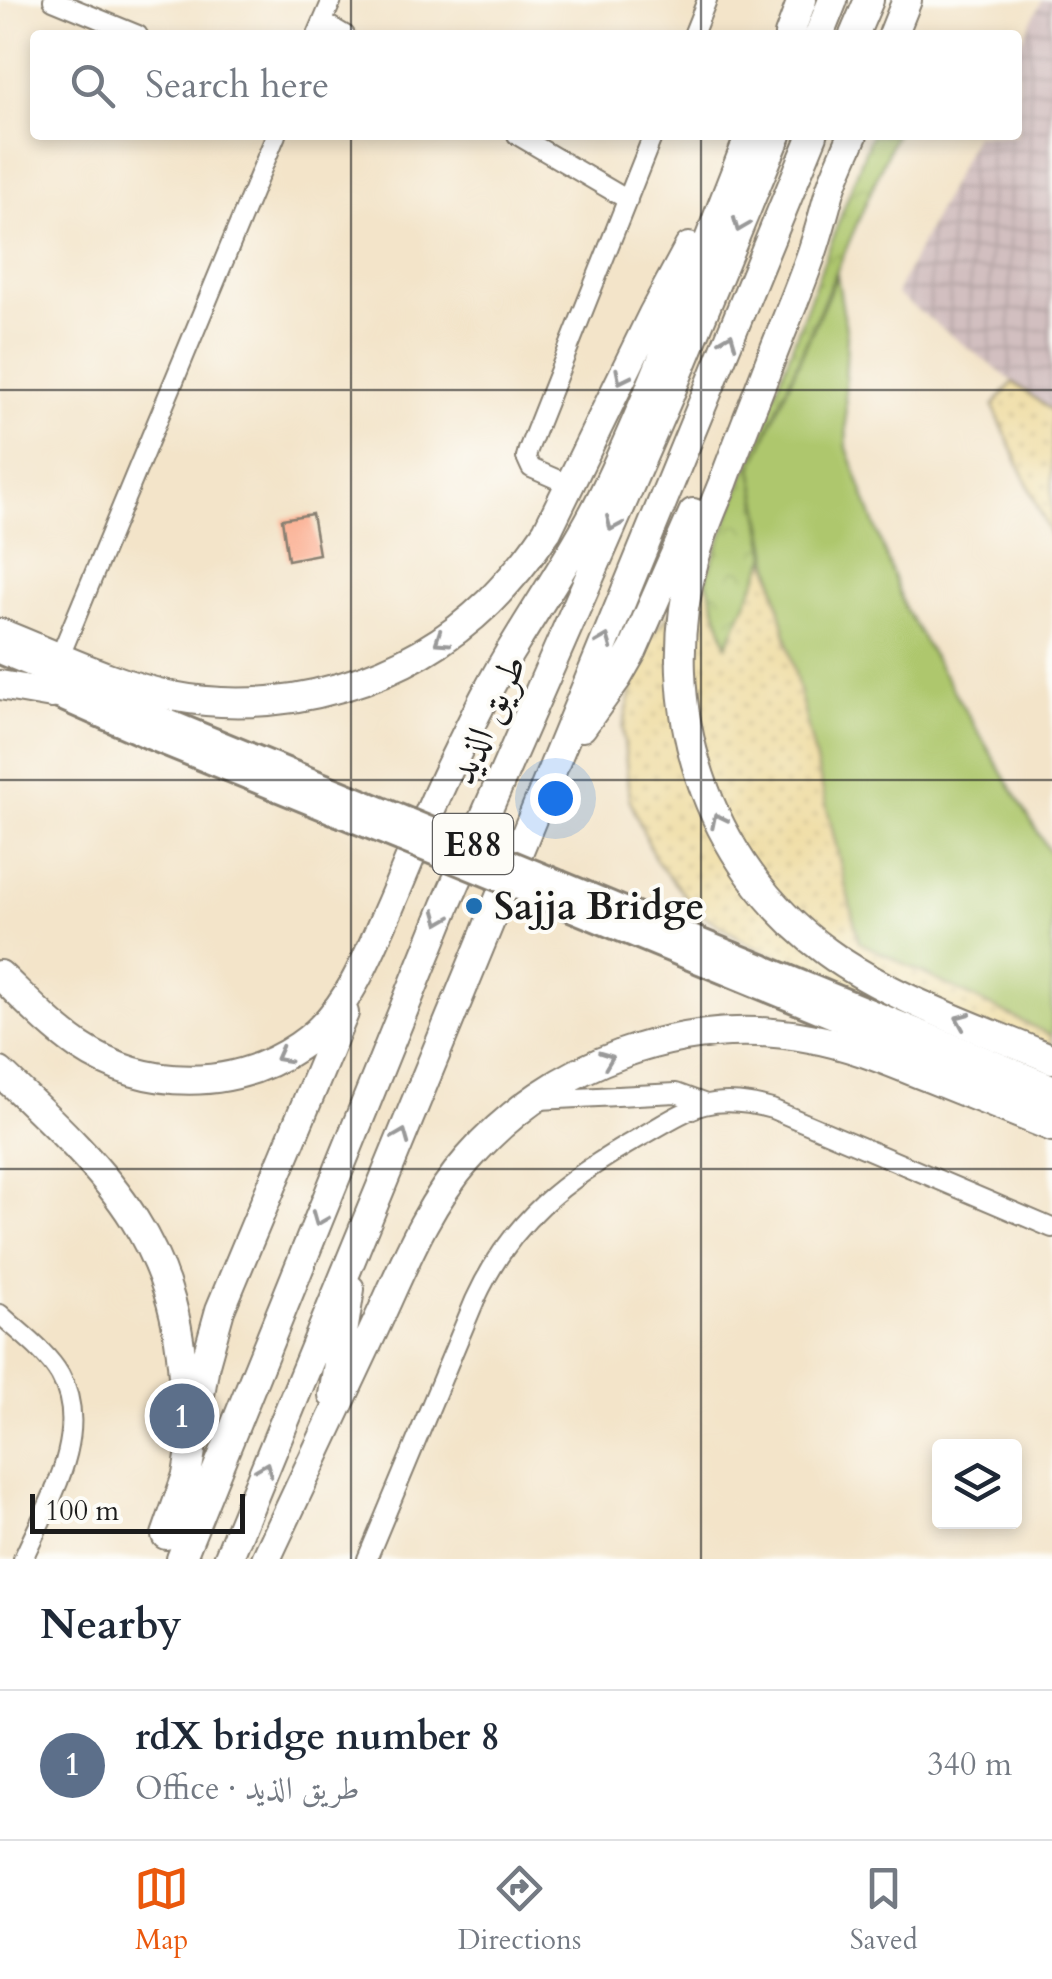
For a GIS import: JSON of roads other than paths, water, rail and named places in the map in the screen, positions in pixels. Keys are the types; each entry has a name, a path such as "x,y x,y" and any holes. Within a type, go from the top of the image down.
{"highway":[{"path":"791,30 802,0"},
{"path":"821,30 833,0"},
{"path":"856,30 869,0"},
{"path":"895,30 907,0"},
{"path":"0,633 135,686 206,701 276,701 342,687 407,661 438,643 487,604 529,557 547,530 653,314 746,140"},
{"path":"161,1547 187,1475 205,1364 220,1310 441,788 483,700 572,552 617,464 747,140"},
{"name":"طريق الذيد","path":"181,1559 446,906 668,398 775,140"},
{"name":"طريق الذيد","path":"228,1559 812,140"},
{"path":"554,765 633,650 851,140"},
{"path":"831,189 807,267 694,559 680,649 682,704 689,740 698,775 728,842 748,873 796,927 824,950 887,988 1052,1059"},
{"path":"0,685 52,694"},
{"path":"0,975 78,1045 104,1060 132,1072 191,1080 250,1071 301,1045 323,1026 360,975"},
{"path":"266,1559 436,1204 466,1161 504,1122 548,1089 596,1063 647,1044 701,1034 755,1032 809,1038 862,1051 1052,1127"},
{"path":"0,1072 96,1166 131,1212 158,1264 171,1300 180,1338 184,1416 161,1547"},
{"path":"326,1430 356,1247"}],"main road":[{"path":"0,652 1052,1107"},
{"path":"0,672 149,736 405,830"},
{"path":"558,893 704,944 1052,1086"}],"street":[{"path":"54,0 126,30"},
{"path":"320,28 332,0"},
{"path":"695,30 707,0"},
{"path":"60,656 274,140"},
{"path":"526,140 628,200"},
{"path":"570,485 531,468 528,450 652,140"},
{"path":"532,1100 676,1092 706,1104"},
{"path":"367,1559 485,1279 511,1240 549,1198 584,1170 680,1115 706,1104 740,1103 772,1109 1052,1228"},
{"path":"0,1314 48,1359 59,1374 72,1409 73,1428 65,1464 24,1559"}],"place":[{"name":"Sajja Bridge","path":"474,906"},
{"name":"rdX bridge number 8","path":"182,1416"}]}
